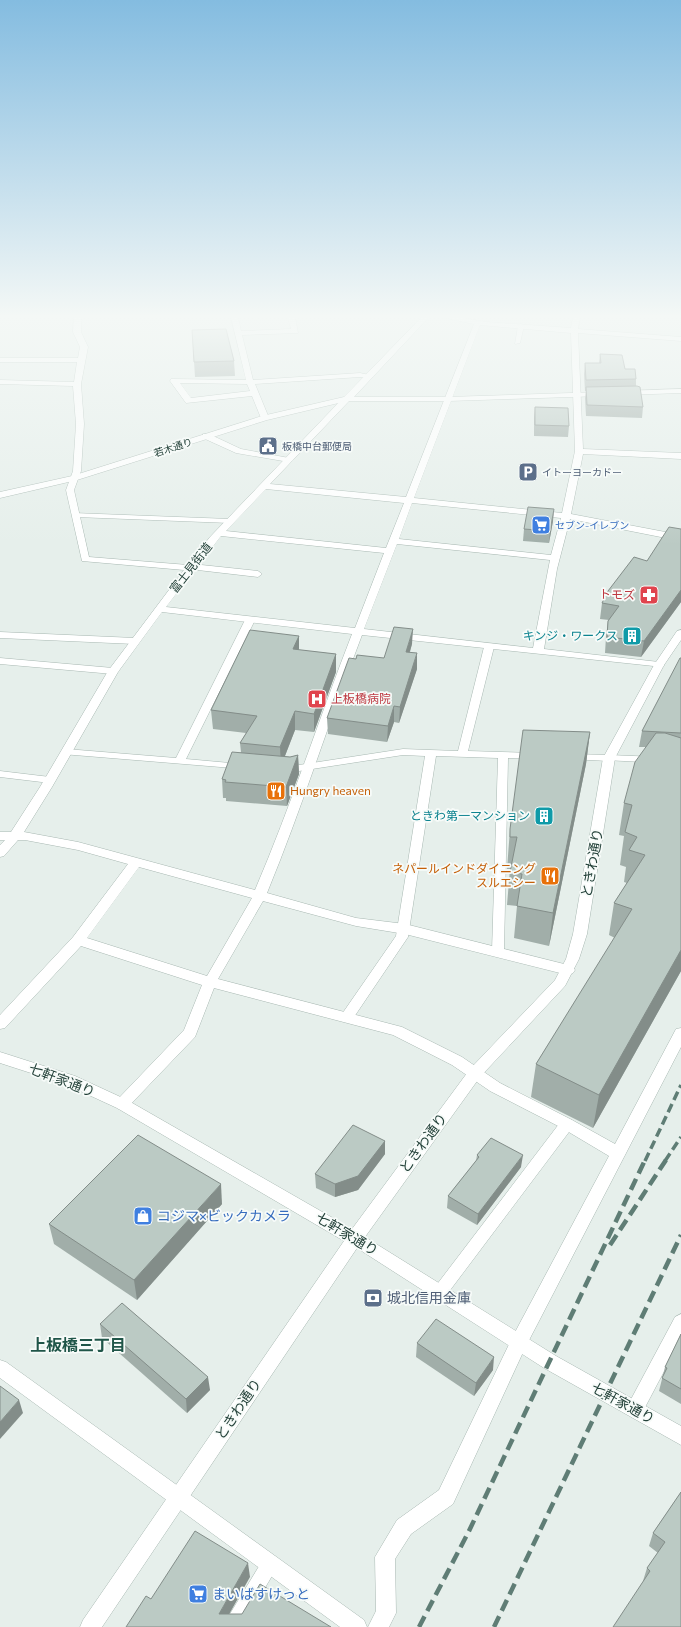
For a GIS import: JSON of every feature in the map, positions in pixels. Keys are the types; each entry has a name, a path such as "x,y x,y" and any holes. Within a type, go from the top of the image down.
{"street":[{"path":"78,393 80,424 78,471 70,490 85,559 191,567"},
{"path":"183,393 189,401 254,393 265,418"},
{"name":"富士見街道","path":"0,853 15,836 50,780 113,671 191,567 230,521 353,393"},
{"path":"122,1104 190,1033 210,982 258,896 285,834 308,766 450,393"},
{"name":"若木通り","path":"0,495 74,478 265,418 347,399 448,399 649,393"},
{"path":"538,651 555,558 566,516 579,451 576,395"},
{"path":"579,451 681,456"},
{"path":"264,486 566,516 681,538"},
{"path":"219,533 390,551"},
{"path":"394,541 555,558"},
{"path":"159,609 659,666"},
{"name":"ときわ通り","path":"90,1627 354,1239 475,1073 560,983 568,970 575,954 580,934 609,758 659,666 681,633"},
{"path":"609,758 681,761"},
{"path":"0,836 15,836 78,846 135,863 356,922 405,929 498,951 568,970"},
{"path":"0,1024 78,940 135,863"},
{"path":"78,940 210,982 347,1017 397,1032 458,1061 495,1087 568,1124 618,1154"},
{"path":"378,1627 386,1613 385,1557 404,1527 446,1497 519,1342 681,1033"},
{"name":"七軒家通り","path":"0,1057 70,1080 122,1104 354,1239 519,1342 681,1436"},
{"path":"635,1409 681,1322"},
{"path":"0,1368 357,1627"}],"lane":[{"path":"206,436 239,451 289,460"},
{"path":"76,515 230,521"},
{"path":"191,567 258,574"},
{"path":"179,762 250,620"},
{"path":"0,635 135,641"},
{"path":"462,754 490,647"},
{"path":"0,661 113,671"},
{"path":"66,752 254,768"},
{"path":"276,770 291,771 308,766 403,752 543,756"},
{"path":"347,1017 402,937 405,929 431,752"},
{"path":"498,951 503,755"},
{"path":"558,757 609,758"},
{"path":"0,774 50,780"},
{"path":"440,1292 568,1124"},
{"path":"230,1627 270,1564"}],"building":[{"path":"586,393 641,393 643,407 587,405"},
{"path":"535,407 568,408 569,426 535,425"},
{"path":"528,507 554,509 550,531 524,529"},
{"path":"669,527 681,529 681,590 644,641 607,637 608,621 619,606 602,603 608,591 634,557 647,561"},
{"path":"394,627 413,629 406,652 417,653 400,707 394,706 388,726 327,718 349,658 356,659 357,655 384,658"},
{"path":"250,630 299,636 293,649 336,654 314,714 295,711 280,747 240,743 257,716 211,710"},
{"path":"680,658 681,733 642,731"},
{"name":"ときわ第一マンション","path":"523,730 590,732 553,913 517,906 522,874 510,872 517,837 510,837 510,829"},
{"path":"656,733 665,733 681,738 681,950 599,1095 536,1064 632,909 614,903 645,855 629,850 637,837 625,832 632,805 624,803 635,762"},
{"path":"232,752 290,757 298,755 286,787 225,782 226,780 222,779"},
{"path":"353,1125 385,1141 358,1176 335,1184 315,1174"},
{"path":"138,1135 221,1184 134,1280 49,1224"},
{"path":"491,1138 523,1155 478,1214 448,1196 479,1157 477,1155"},
{"path":"122,1303 208,1377 186,1399 100,1324"},
{"path":"436,1319 494,1357 476,1383 417,1343"},
{"path":"681,1334 681,1389 662,1378 667,1368 665,1367"},
{"path":"0,1386 19,1400 0,1422"},
{"path":"681,1492 681,1627 613,1627 650,1571 647,1568 665,1542 653,1533"},
{"path":"195,1531 248,1563 219,1614 242,1614 260,1584 331,1627 126,1627 146,1596 151,1599"}],"railway":[{"path":"645,1161 681,1085"},
{"path":"665,1161 681,1137"},
{"path":"419,1627 469,1531 645,1160"},
{"path":"610,1245 666,1160"},
{"path":"494,1627 681,1235"}],"place":[{"name":"板橋中台郵便局","path":"268,446"},
{"name":"イトーヨーカドー","path":"528,472"},
{"name":"セブン-イレブン","path":"541,525"},
{"name":"トモズ","path":"649,595"},
{"name":"キンジ・ワークス","path":"632,636"},
{"name":"上板橋病院","path":"317,699"},
{"name":"Hungry heaven","path":"276,791"},
{"name":"ときわ第一マンション","path":"544,816"},
{"name":"ネパールインドダイニング スルエシー","path":"550,876"},
{"name":"コジマ×ビックカメラ","path":"143,1216"},
{"name":"城北信用金庫","path":"373,1298"},
{"name":"まいばすけっと","path":"198,1594"}],"district":[{"name":"上板橋三丁目","path":"78,1345"}]}
